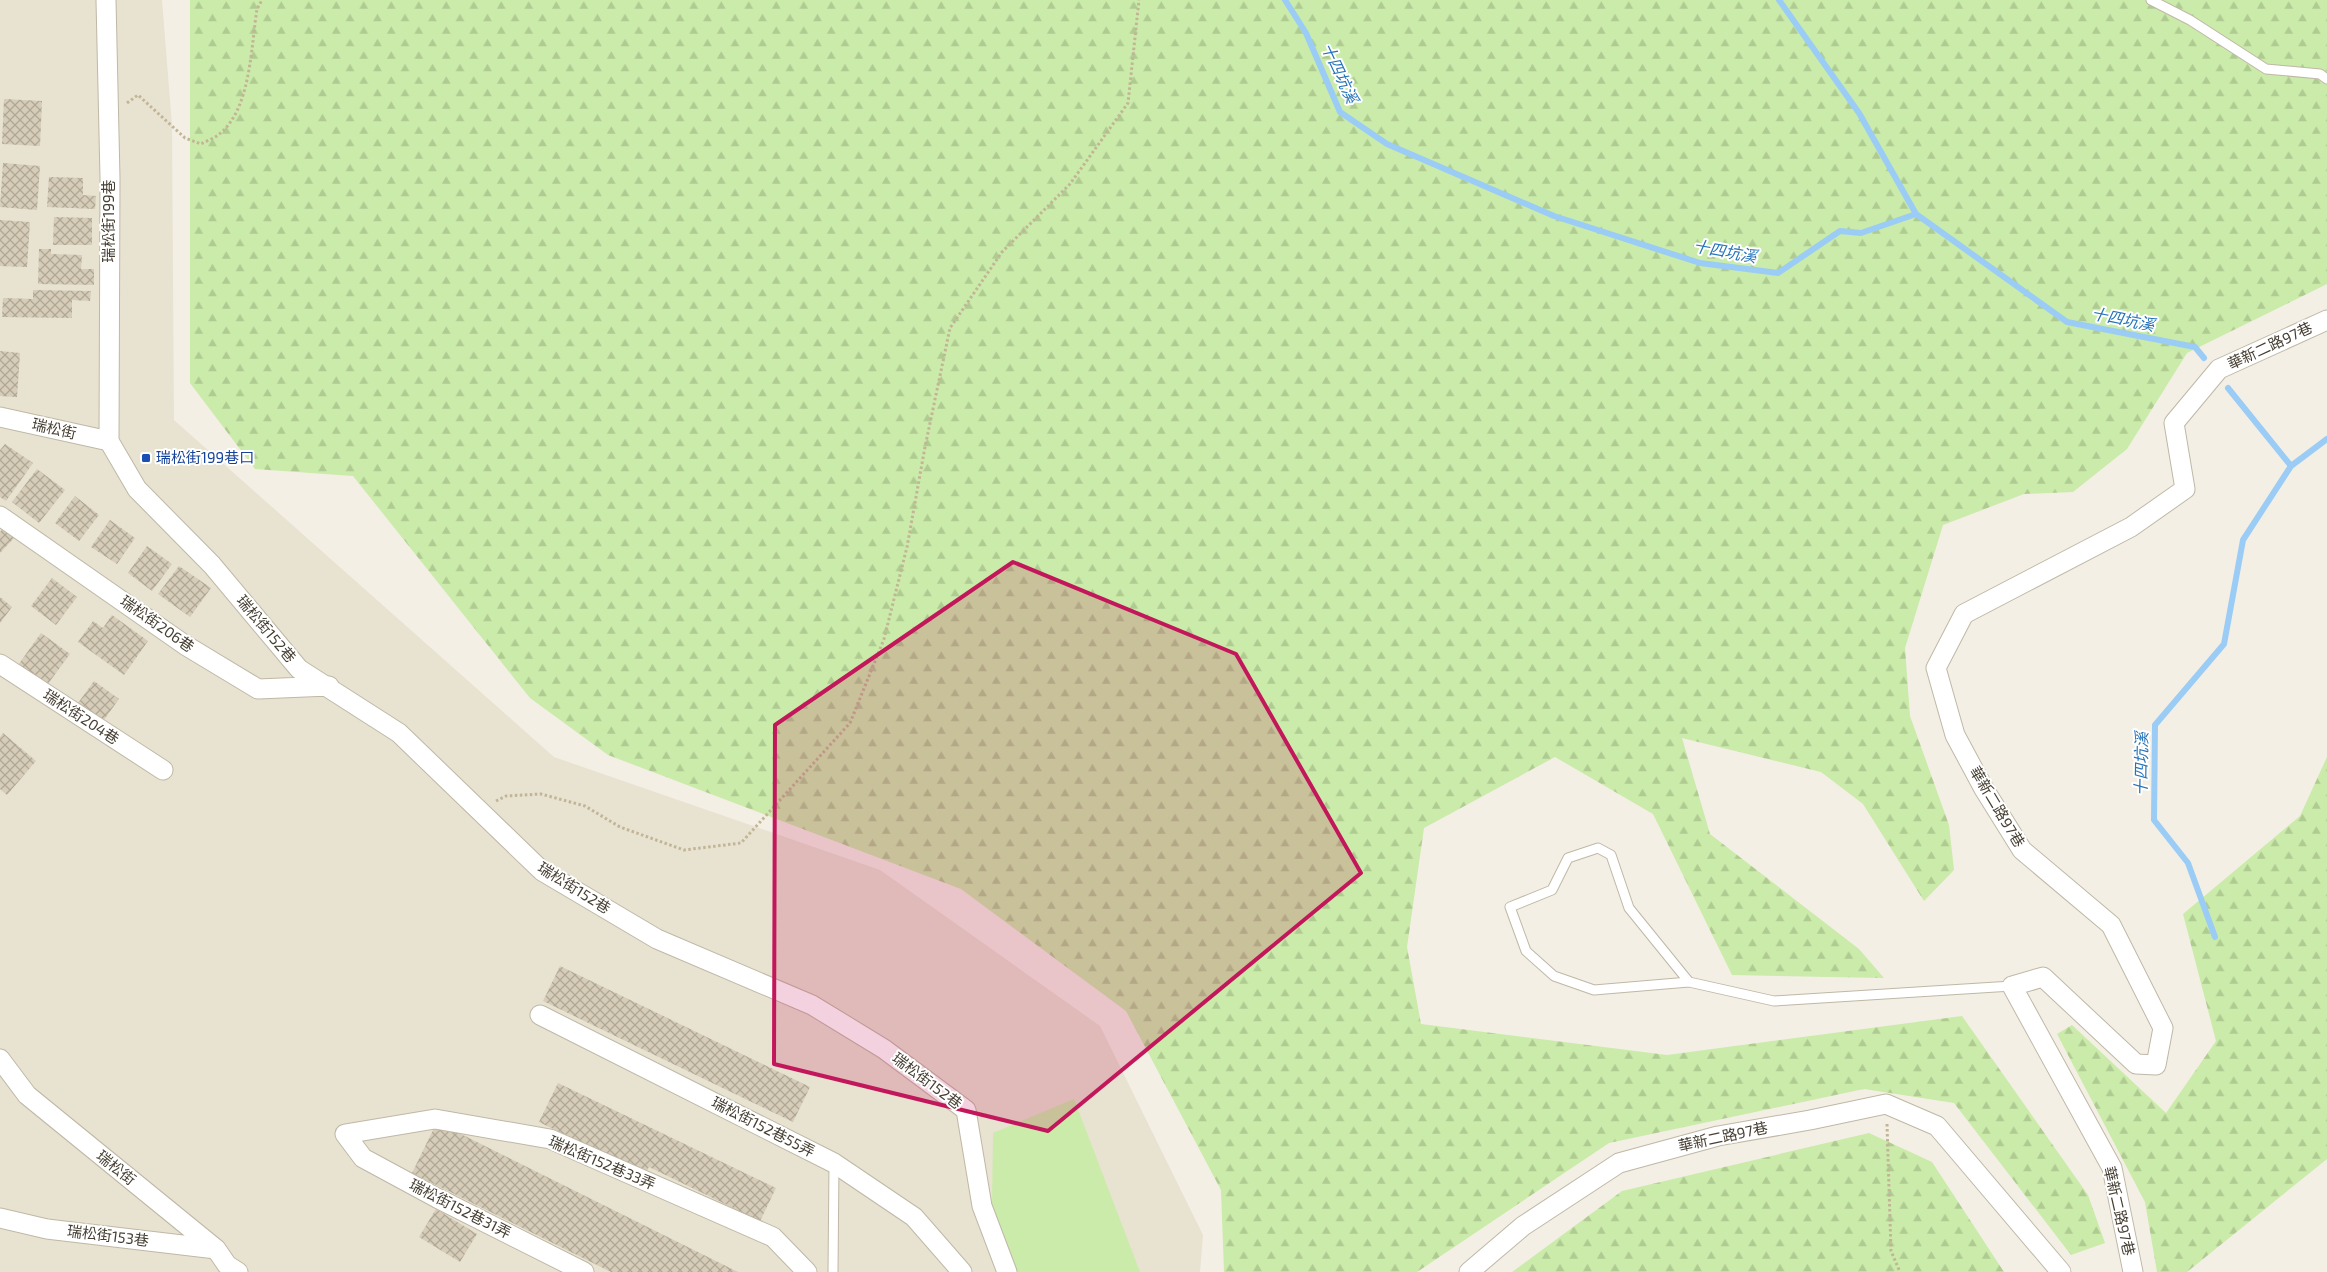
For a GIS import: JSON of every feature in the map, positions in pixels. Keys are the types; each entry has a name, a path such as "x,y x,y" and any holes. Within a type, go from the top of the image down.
{"street":[{"name":"瑞松街199巷","path":"106,0 109,441"},
{"name":"華新二路97巷","path":"2133,1272 2112,1168 2012,986 2043,977 2136,1064 2156,1065 2163,1028 2111,925 2022,850 1984,789 1955,735 1936,668 1964,614 2131,527 2185,489 2174,423 2219,369 2327,320"},
{"name":"瑞松街","path":"0,416 109,441"},
{"name":"瑞松街152巷","path":"109,441 137,489 212,565 299,669 329,686 398,733 542,871 657,938 812,1005 884,1049 966,1110 982,1206 1007,1272"},
{"name":"瑞松街206巷","path":"0,516 185,645 258,689 329,686"},
{"name":"瑞松街204巷","path":"0,664 162,770"},
{"name":"瑞松街152巷55弄","path":"540,1015 834,1163 914,1217 962,1272"},
{"name":"瑞松街","path":"0,1059 27,1095 216,1249 227,1264 238,1272"},
{"name":"華新二路97巷","path":"1469,1272 1523,1226 1619,1162 1718,1136 1886,1104"},
{"path":"1886,1104 1937,1126 2061,1272"},
{"name":"瑞松街152巷33弄","path":"345,1134 435,1119 550,1139 773,1237 807,1272"},
{"name":"瑞松街152巷31弄","path":"345,1134 363,1158 437,1198 584,1272"},
{"name":"瑞松街153巷","path":"0,1218 47,1229 216,1249"}],"lane":[{"path":"2150,0 2190,20 2266,69 2320,74 2327,79"},
{"path":"1689,982 1629,908 1611,855 1598,848 1568,858 1552,890 1510,907 1526,952 1554,976 1594,990 1689,982 1774,1001 2012,986"},
{"path":"833,1272 834,1163"}],"path":[{"path":"108,116 138,95 185,138 201,144 218,136 226,128 242,103 257,9 262,0"},
{"path":"478,810 506,796 541,794 585,806 620,827 684,850 741,844 850,722 884,639 907,547 925,447 950,328 1002,252 1070,184 1128,103 1139,0"},
{"path":"1886,1104 1891,1250 1900,1272"}],"highlighted area":[{"path":"1013,562 1236,654 1361,873 1048,1131 774,1064 775,725"}],"shaded area":[{"path":"0,0 162,0 172,125 174,420 554,757 880,870 1100,1026 1203,1235 1200,1272 0,1272"}],"green space":[{"path":"190,0 2327,0 2327,284 2187,353 2127,449 2073,492 2024,494 1943,525 1905,648 1910,716 1949,825 1954,870 1924,901 1863,804 1821,772 1682,738 1710,834 1859,949 1884,978 1732,975 1653,814 1555,757 1424,828 1407,947 1421,1024 1667,1055 1962,1016 2088,1195 2105,1243 2071,1255 1954,1103 1864,1089 1609,1143 1417,1272 1224,1272 1221,1190 1126,1011 961,889 608,755 530,698 353,476 255,469 190,383"},
{"path":"2327,757 2327,1159 2187,1272 2157,1272 2145,1202 2057,1034 2072,1025 2166,1113 2216,1041 2183,914 2300,816"},
{"path":"1074,1099 1140,1272 1018,1272 992,1204 993,1133"},
{"path":"1869,1133 1932,1162 2004,1272 1512,1272 1622,1191"}],"building":[{"path":"4,99 42,101 40,146 2,144"},
{"path":"3,163 40,166 37,210 0,207"},
{"path":"49,177 83,178 83,195 96,196 95,209 47,207"},
{"path":"54,217 92,218 92,245 53,245"},
{"path":"0,220 30,222 27,267 0,266"},
{"path":"39,249 51,249 51,254 82,255 81,269 94,269 94,285 38,284"},
{"path":"33,290 91,291 90,301 72,300 72,318 2,317 3,298 33,299"},
{"path":"0,351 20,353 17,397 0,396"},
{"path":"5,444 33,463 6,501 0,497 0,450"},
{"path":"37,469 65,490 39,523 12,502"},
{"path":"75,496 99,515 79,541 55,523"},
{"path":"110,520 135,538 117,564 91,547"},
{"path":"4,527 15,537 0,553 0,532"},
{"path":"147,546 172,564 152,591 128,573"},
{"path":"179,566 211,588 190,617 158,594"},
{"path":"52,578 77,597 56,625 31,606"},
{"path":"0,597 12,607 0,623"},
{"path":"112,615 148,641 124,675 78,642 93,621 103,628"},
{"path":"41,633 70,654 39,696 11,675"},
{"path":"94,681 119,699 98,728 73,710"},
{"path":"3,733 36,761 7,795 0,789 0,737"},
{"path":"560,966 810,1087 793,1122 543,1001"},
{"path":"558,1083 776,1188 760,1221 649,1167 645,1174 539,1122"},
{"path":"437,1122 738,1272 611,1272 412,1173"},
{"path":"436,1209 477,1234 460,1262 419,1237"}],"waterway":[{"name":"十四坑溪","path":"1285,0 1306,33 1340,112 1387,144 1554,216 1700,263 1778,273 1840,231 1861,233 1916,214"},
{"name":"十四坑溪","path":"1779,0 1859,113 1916,214 2067,322 2195,347 2204,358"},
{"name":"十四坑溪","path":"2228,388 2291,466"},
{"name":"十四坑溪","path":"2215,937 2188,863 2154,820 2155,725 2224,644 2243,540 2291,466 2327,439"}],"place":[{"name":"瑞松街199巷口","path":"146,458"}]}
